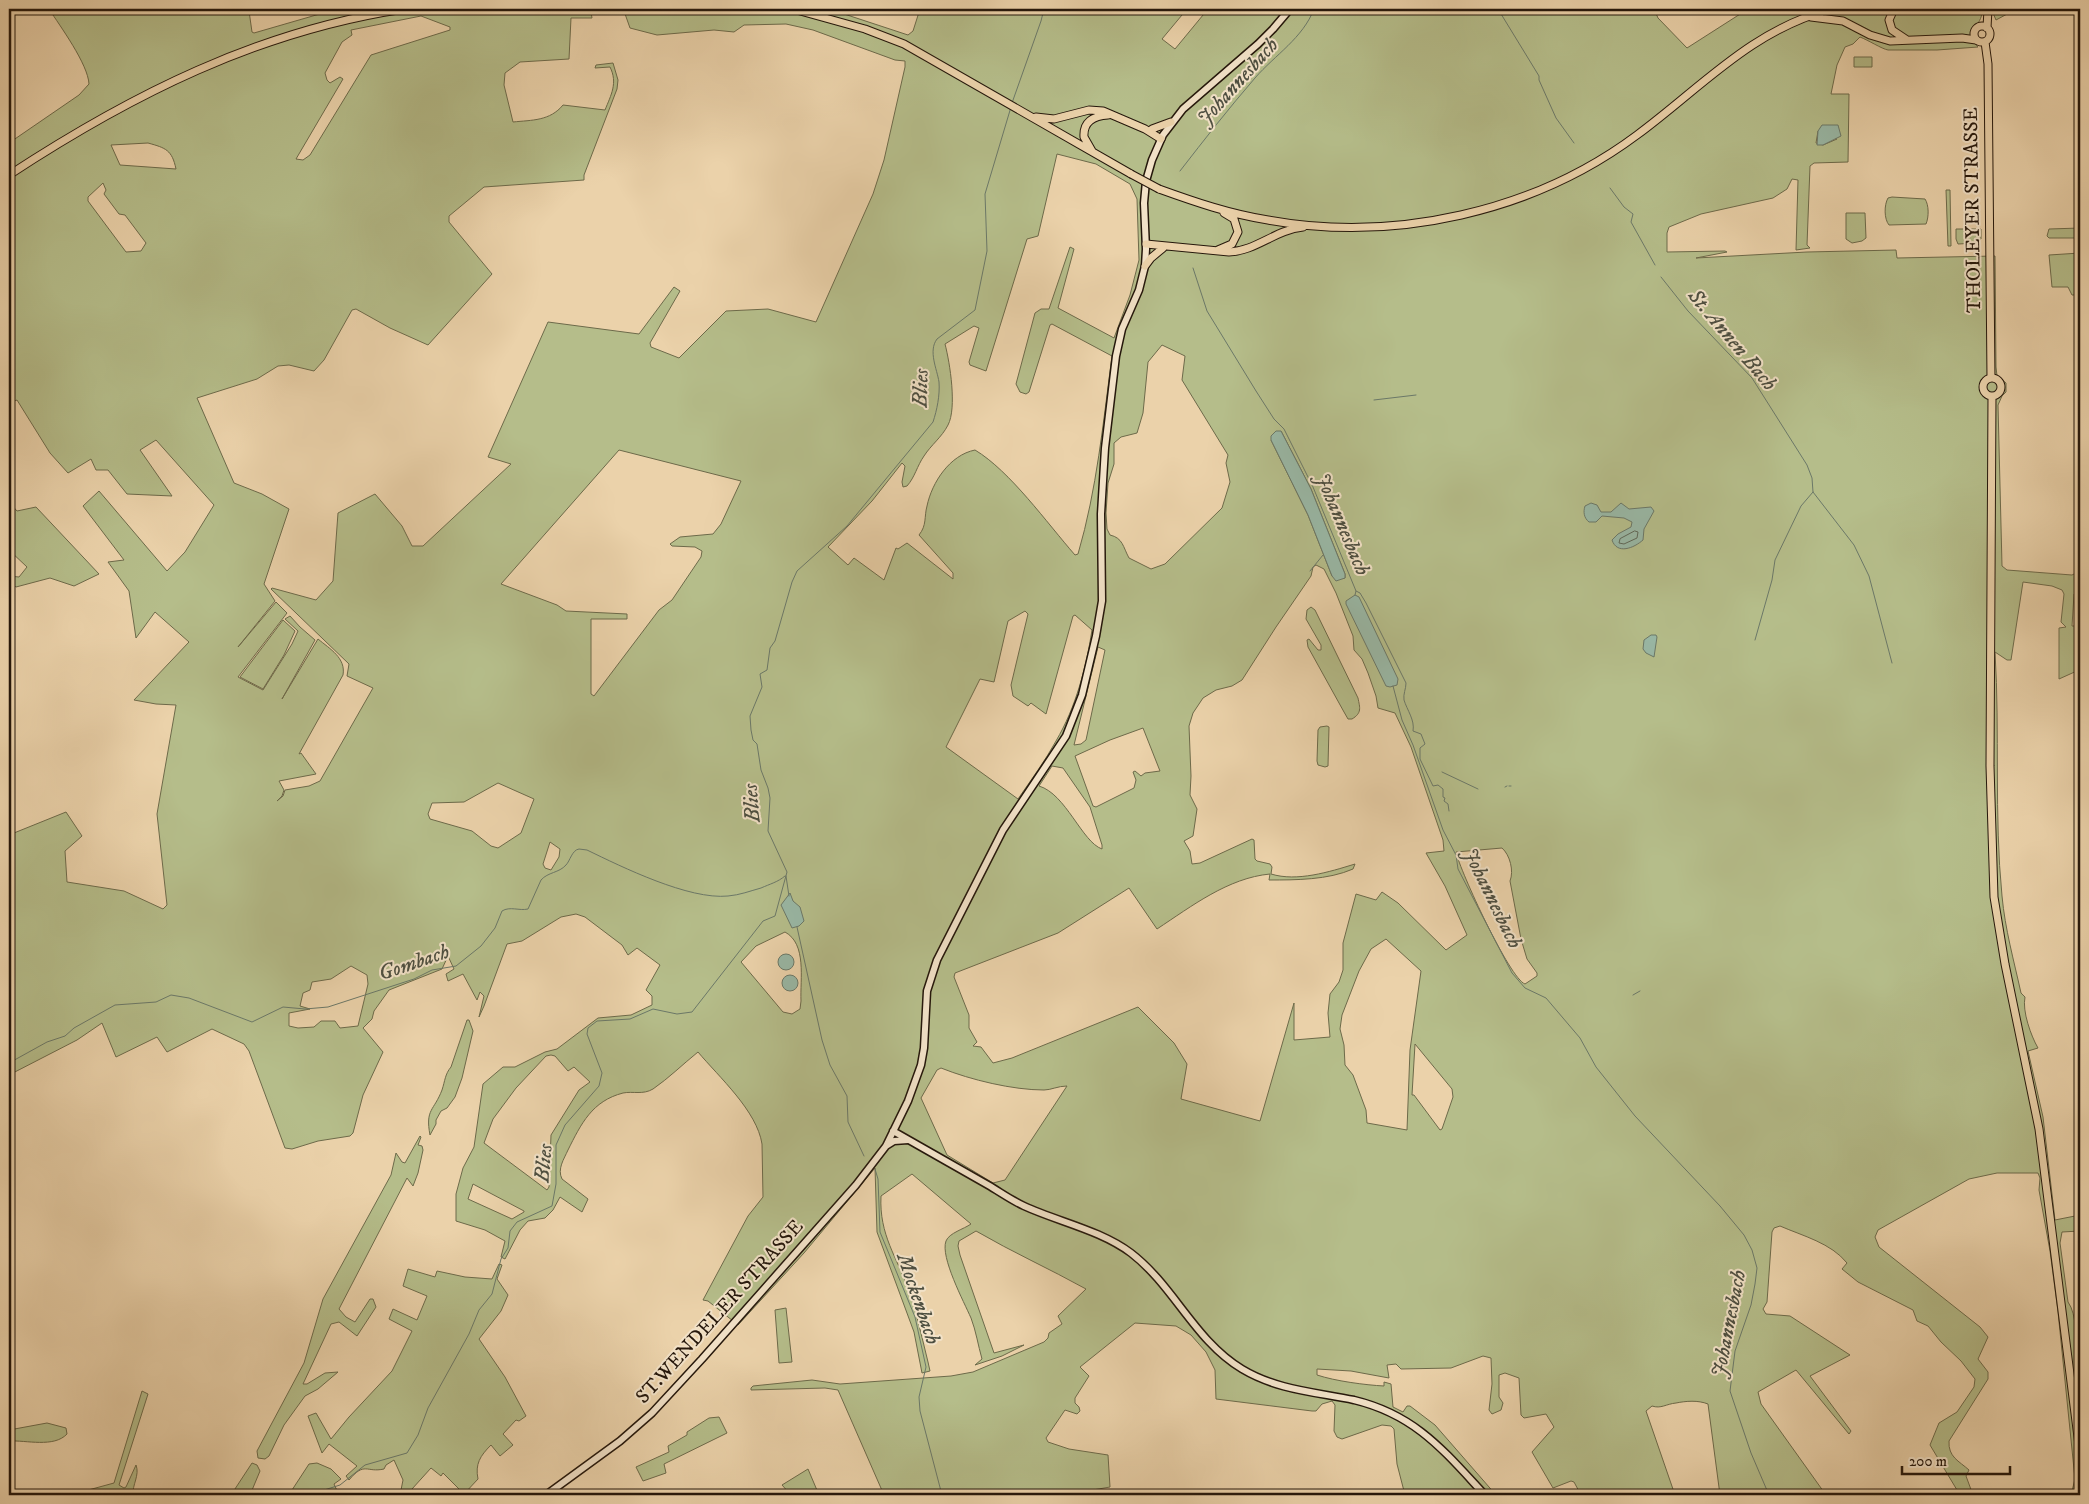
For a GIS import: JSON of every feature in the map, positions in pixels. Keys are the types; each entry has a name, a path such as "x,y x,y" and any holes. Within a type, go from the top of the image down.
{"main road":[{"path":"9,175 137,98 203,67 286,37 356,18 404,9"},
{"path":"793,9 865,30 904,44 1032,116 1094,154 1159,189 1220,210 1268,220 1313,226 1370,228 1435,220 1491,207 1532,192 1589,165 1634,137 1730,60 1764,36 1806,16 1831,9"},
{"name":"ST.WENDELER STRASSE","path":"546,1495 620,1441 652,1414 702,1360 869,1169 886,1146 914,1087 921,1065 924,1048 927,991 932,972 1003,830 1066,736 1082,696 1102,601 1100,514 1105,448 1116,356 1122,328 1139,290 1145,266 1144,203 1146,181 1152,160 1162,137 1172,122 1197,95 1258,44 1290,9"},
{"path":"1894,9 1890,20 1892,30 1907,40"},
{"path":"1806,16 1844,21 1870,35 1890,41 1975,36 1983,27 1986,11"},
{"name":"THOLEYER STRASSE","path":"1983,27 1990,36 1985,42 1988,64 1991,378"},
{"path":"1975,36 1985,42"},
{"path":"1032,116 1054,119 1089,110 1103,111 1109,115 1149,129 1162,137"},
{"path":"1094,154 1086,144 1084,131 1090,120 1109,115"},
{"path":"1149,129 1172,122"},
{"path":"9,170 38,156"},
{"path":"1217,250 1232,244 1238,232 1234,220 1220,210"},
{"path":"1146,246 1240,252 1288,230 1313,226"},
{"path":"1145,266 1151,258 1165,248"},
{"path":"1991,378 1996,380 2000,387 1998,393 1992,396 1985,393 1983,386 1986,380 1991,378"},
{"path":"1992,396 1990,738 1994,897 2005,964 2039,1129 2080,1453"},
{"path":"893,1131 1021,1204 1100,1236 1128,1251 1160,1280 1210,1343 1242,1370 1275,1385 1361,1402 1410,1422 1438,1445 1486,1495"},
{"path":"886,1146 894,1141 910,1141"}],"green space":[{"path":"49,9 251,9 249,11 252,32 254,33 330,11 330,9 601,9 829,9 908,35 913,31 920,9 1187,9 1162,39 1175,49 1208,9 1654,9 1658,18 1687,48 1748,9 2031,9 2009,13 1996,20 1993,13 1982,13 1972,33 1973,41 1978,47 1937,50 1888,50 1860,37 1853,44 1845,47 1837,65 1831,94 1849,94 1848,162 1814,163 1810,166 1807,245 1810,248 1796,250 1798,180 1792,179 1787,189 1773,198 1701,214 1669,227 1667,233 1667,252 1727,252 1696,258 1807,252 1896,250 1897,258 1995,256 1996,367 1997,376 2006,383 2006,392 1998,405 2002,566 2007,570 2072,575 2078,572 2076,527 2080,507 2080,593 2074,594 2072,626 2076,626 2079,670 2059,679 2059,628 2066,627 2061,622 2064,594 2062,590 2052,586 2023,582 2011,660 2007,660 1995,652 1998,835 2003,908 2021,993 2025,997 2026,1016 2038,1048 2028,1051 2043,1117 2055,1220 2080,1215 2080,1231 2062,1232 2060,1243 2068,1302 2073,1313 2076,1328 2080,1495 2071,1495 2075,1479 2058,1312 2038,1173 1997,1173 1969,1179 1878,1230 1875,1237 1879,1247 1980,1327 1988,1337 1978,1359 1988,1372 1988,1379 1949,1441 1952,1455 1969,1470 1966,1476 1973,1495 1960,1495 1930,1445 1939,1423 1957,1412 1974,1387 1975,1379 1928,1326 1917,1321 1913,1310 1858,1282 1842,1269 1847,1263 1833,1250 1780,1226 1774,1228 1772,1232 1767,1302 1763,1309 1766,1314 1790,1316 1850,1355 1810,1376 1851,1431 1849,1434 1796,1370 1758,1392 1761,1404 1826,1495 1720,1495 1708,1404 1696,1401 1661,1407 1652,1406 1646,1411 1675,1495 1581,1495 1574,1482 1571,1481 1553,1488 1532,1452 1554,1427 1546,1414 1524,1418 1521,1415 1519,1378 1505,1373 1499,1375 1499,1397 1503,1403 1501,1410 1492,1414 1489,1410 1492,1384 1491,1358 1483,1356 1451,1368 1401,1369 1396,1364 1387,1365 1389,1378 1351,1371 1317,1369 1317,1375 1332,1379 1384,1386 1384,1382 1391,1384 1393,1407 1403,1412 1407,1406 1410,1406 1435,1425 1496,1495 1405,1495 1397,1464 1394,1429 1391,1426 1382,1425 1342,1439 1337,1437 1334,1431 1335,1405 1332,1401 1322,1404 1316,1411 1312,1411 1216,1399 1215,1370 1206,1352 1191,1335 1176,1326 1135,1323 1080,1367 1089,1376 1075,1398 1075,1403 1080,1411 1077,1414 1065,1410 1046,1438 1048,1442 1069,1449 1108,1455 1110,1487 1064,1495 907,1495 906,1493 884,1495 838,1390 825,1388 751,1390 751,1388 753,1386 812,1380 840,1384 951,1376 973,1372 1044,1342 1048,1338 1049,1333 1062,1324 1058,1316 1086,1289 976,1231 959,1241 960,1255 994,1353 1024,1345 1002,1356 975,1365 982,1359 976,1333 949,1268 945,1248 946,1241 950,1236 971,1224 912,1174 881,1196 881,1210 886,1234 915,1308 930,1371 922,1373 914,1332 877,1232 875,1168 804,1253 738,1325 708,1301 703,1300 748,1216 763,1197 762,1144 759,1132 745,1107 698,1052 653,1089 646,1092 623,1093 612,1097 595,1108 578,1131 560,1172 562,1179 588,1199 582,1212 560,1197 553,1210 545,1218 528,1221 520,1230 505,1259 501,1257 505,1241 485,1230 456,1221 456,1194 463,1168 474,1147 483,1084 503,1067 515,1067 545,1052 557,1049 598,1018 631,1015 652,1005 652,996 646,990 660,965 637,948 628,955 622,945 585,917 576,914 561,917 522,941 507,944 479,1017 484,996 480,992 477,1000 463,974 448,981 446,974 454,969 448,956 442,969 389,990 374,1011 372,1019 363,1028 383,1052 363,1095 353,1133 350,1136 318,1141 292,1149 285,1148 249,1051 244,1044 212,1029 167,1052 157,1037 116,1057 102,1023 77,1040 9,1075 9,835 66,812 82,836 65,851 67,882 124,891 163,909 167,905 157,814 176,705 134,700 189,642 155,612 136,638 129,591 108,562 124,560 83,506 99,491 167,571 185,552 214,505 156,440 140,450 172,496 127,494 108,470 96,470 91,459 68,473 50,453 17,400 9,403 9,143 79,95 89,84 79,56","holes":["601,9 624,11 630,28 657,35 714,30 734,32 744,25 786,24 813,30 895,60 905,61 884,160 873,194 816,322 768,309 726,311 679,358 651,347 650,343 680,291 674,287 639,334 548,322 488,457 511,464 423,546 412,546 402,526 375,494 338,513 333,581 316,600 271,589 349,664 347,676 373,688 320,781 309,786 285,790 283,796 277,801 282,796 284,790 279,781 316,774 301,753 299,754 343,675 343,669 340,659 336,654 318,639 282,699 315,640 290,616 285,619 298,631 263,690 238,677 287,613 276,602 238,647 275,601 264,584 289,509 262,494 234,483 197,398 257,379 278,366 289,365 314,371 324,360 352,310 356,309 390,328 428,345 492,274 449,222 449,216 484,187 584,180 584,175 617,89 618,80 613,63 596,65 595,68 610,67 612,73 614,84 605,110 563,105 546,117 513,122 504,85 505,73 520,62 569,59 571,18 592,18 591,12","421,16 450,27 450,30 371,55 310,155 303,160 296,159 343,79 340,77 330,83 325,73 342,42 352,35 351,30","1818,131 1837,139 1823,145 1816,143","148,143 159,146 167,151 176,169 120,165 111,145","1057,154 1096,164 1130,184 1137,199 1139,260 1130,295 1114,338 1058,308 1074,249 1070,247 1049,309 1041,309 1035,313 1016,384 1020,392 1026,394 1029,392 1050,325 1052,324 1112,356 1095,480 1078,554 1075,555 1015,484 988,459 975,450 958,457 938,479 929,497 924,524 919,535 953,573 953,579 907,543 898,549 896,548 884,580 854,558 848,565 828,547 872,501 902,463 905,466 903,487 907,486 924,456 948,425 951,417 952,397 951,373 945,344 974,326 979,328 969,362 970,365 986,371 1027,239 1038,236","103,183 106,190 104,194 119,214 125,215 146,243 141,251 126,252 88,201 88,197","1162,345 1185,356 1182,380 1228,455 1226,463 1230,482 1222,508 1165,564 1151,569 1129,558 1118,538 1110,535 1107,529 1108,483 1114,464 1114,443 1121,437 1137,433 1143,413 1148,362","1281,431 1311,489 1345,578 1332,576 1308,515 1271,440","619,450 741,481 721,524 713,534 680,537 670,544 672,546 695,547 702,551 701,557 672,600 659,610 594,696 591,694 591,619 627,619 627,614 566,611 557,605 501,584","1316,565 1324,569 1353,636 1354,650 1362,659 1368,673 1378,708 1395,713 1411,747 1443,840 1444,851 1426,853 1445,886 1467,935 1446,950 1398,903 1382,892 1376,900 1356,894 1343,943 1343,970 1339,982 1330,994 1328,1013 1330,1037 1294,1040 1294,1003 1260,1121 1181,1099 1187,1064 1174,1043 1138,1007 1012,1058 993,1063 981,1047 973,1046 977,1042 969,1028 969,1015 954,977 955,973 1058,933 1129,888 1157,929 1211,894 1240,881 1270,874 1269,880 1312,879 1343,873 1353,869 1355,864 1324,873 1302,876 1291,877 1271,874 1272,867 1270,864 1255,859 1254,840 1252,839 1200,863 1192,864 1190,851 1184,841 1193,836 1197,809 1190,795 1189,726 1193,713 1203,698 1216,690 1232,686 1242,680 1311,576 1313,567","1025,611 1028,614 1011,685 1013,696 1028,706 1031,703 1046,714 1073,616 1075,615 1092,630 1087,659 1069,715 1052,748 1018,799 946,747 980,679 994,682 1008,621","1098,647 1105,650 1086,740 1081,744 1074,745","1143,728 1160,771 1145,773 1141,776 1135,771 1133,772 1136,780 1134,788 1096,807 1093,806 1075,756","1052,766 1063,768 1090,807 1102,849 1095,845 1057,798 1039,786","498,783 534,799 521,833 498,848 491,846 472,831 430,819 428,814 432,803 464,802","550,842 560,849 559,857 551,870 545,868 543,864","1502,848 1510,863 1512,873 1510,881 1521,939 1527,959 1537,973 1537,976 1525,984 1518,978 1508,964 1476,901 1456,852","785,932 797,945 801,963 800,1009 792,1014 783,1012 741,962 756,946","1386,939 1421,971 1410,1050 1407,1130 1367,1123 1366,1110 1353,1075 1345,1065 1344,1045 1340,1029 1342,1015 1359,971 1371,949","351,966 367,975 368,984 358,1026 340,1028 335,1021 321,1021 314,1027 298,1028 289,1026 289,1013 310,1009 300,1006 303,993 310,990 312,982 331,979","1415,1044 1452,1089 1453,1097 1440,1130 1414,1095 1412,1095","546,1056 555,1056 568,1071 574,1067 590,1082 579,1090 551,1135 549,1187 547,1190 484,1143 493,1119 516,1088","941,1068 979,1080 1032,1090 1067,1086 1005,1180 993,1183 947,1155 921,1098 937,1070","473,1184 524,1211 512,1219 468,1199"]},
{"path":"1854,57 1872,57 1872,67 1854,67"},
{"path":"1946,190 1950,190 1951,246 1948,246"},
{"path":"1888,198 1925,199 1928,211 1926,224 1889,225 1885,216 1885,208"},
{"path":"1846,213 1865,213 1866,238 1862,241 1852,243 1846,239"},
{"path":"2080,228 2080,237 2077,238 2049,238 2047,236 2049,229"},
{"path":"1956,229 1981,229 1981,239 1977,243 1958,244"},
{"path":"2080,253 2080,290 2077,290 2077,295 2072,295 2068,287 2052,287 2049,255"},
{"path":"9,502 17,511 36,507 99,574 74,586 50,578 16,587 9,582 9,576 19,577 27,567 9,550"},
{"path":"1311,607 1315,610 1358,698 1360,710 1352,719 1348,719 1308,647 1307,640 1309,639 1318,650 1321,650 1321,645 1306,619 1307,610"},
{"path":"283,620 295,631 284,655 263,689 240,677"},
{"path":"1320,727 1329,727 1328,766 1325,767 1318,765 1317,761 1318,730"},
{"path":"467,1020 469,1020 473,1031 462,1078 455,1097 447,1108 441,1111 430,1135 429,1115 442,1090"},
{"path":"420,1136 418,1145 422,1146 423,1150 413,1186 407,1178 339,1309 346,1317 355,1322 370,1299 373,1299 376,1307 357,1336 339,1322 331,1324 303,1384 307,1384 325,1373 338,1372 318,1389 305,1396 284,1425 269,1456 265,1459 258,1458 257,1451 304,1363 323,1299 391,1175 396,1153 402,1162 405,1163"},
{"path":"499,1264 502,1265 497,1279 508,1295 501,1311 479,1339 505,1377 526,1416 519,1421 516,1420 503,1434 513,1445 500,1456 491,1445 479,1460 477,1469 478,1479 464,1494 443,1473 441,1476 431,1468 412,1489 418,1495 406,1495 401,1490 403,1480 394,1460 386,1465 384,1469 362,1469 349,1480 346,1476 357,1466 329,1444 322,1453 308,1416 316,1413 331,1439 392,1371 412,1331 389,1319 393,1309 417,1320 427,1296 403,1286 408,1269 435,1277 437,1271 465,1277 492,1279"},
{"path":"786,1308 792,1362 779,1363 775,1310"},
{"path":"142,1391 148,1394 119,1485 124,1488 126,1487 136,1465 137,1472 133,1495 81,1495 81,1492 114,1483"},
{"path":"719,1417 727,1433 664,1464 666,1473 643,1481 636,1467 669,1452 668,1446 687,1435 687,1432 709,1418"},
{"path":"47,1423 66,1428 67,1434 55,1441 47,1442 9,1441 9,1430"},
{"path":"252,1463 257,1465 260,1471 250,1495 231,1495"},
{"path":"317,1463 331,1469 341,1479 334,1484 339,1495 286,1495 292,1490 309,1464"},
{"path":"808,1469 819,1495 791,1495 782,1485"}],"water":[{"path":"1822,125 1838,125 1841,136 1823,145 1817,145 1818,131"},
{"path":"1276,431 1281,431 1311,489 1345,578 1336,581 1332,576 1308,515 1271,440 1271,436"},
{"path":"1591,503 1597,505 1601,512 1611,512 1621,503 1629,509 1651,507 1654,511 1644,529 1643,540 1626,549 1614,545 1612,540 1618,534 1631,527 1632,522 1624,518 1602,516 1596,522 1589,522 1585,517 1584,510 1585,506"},
{"path":"1355,595 1359,597 1398,679 1397,685 1386,686 1346,604 1346,601"},
{"path":"1651,635 1656,635 1657,637 1654,657 1643,649 1644,640"},
{"path":"790,893 793,901 800,907 804,921 799,926 792,928 781,905"},
{"path":"783,954 789,954 794,959 792,968 783,970 778,965 778,959"},
{"path":"787,975 793,975 798,980 796,989 787,991 782,986 782,980"}],"waterway":[{"path":"642,9 656,12 666,10"},
{"name":"Blies","path":"1012,103 1044,9"},
{"name":"Johannesbach","path":"1180,171 1255,78 1296,38 1314,9"},
{"name":"St. Annen Bach","path":"1498,9 1539,76 1539,80 1556,118 1574,143"},
{"path":"566,11 589,10"},
{"name":"Gombach","path":"316,1495 321,1491 340,1485 365,1465 407,1453 418,1435 428,1408 469,1334 479,1310 492,1294 501,1259 508,1248 510,1231 517,1222 552,1206 556,1184 556,1145 565,1125 599,1086 602,1073 587,1034 588,1028 597,1021 630,1019 653,1009 677,1014 692,1012 763,921 775,916 787,872 768,831 770,798 761,770 757,744 753,740 751,730 750,716 762,687 760,674 767,670 770,648 775,641 797,571 847,526 933,422 938,402 939,387 933,354 934,344 937,339 975,310 987,251 985,194 1011,107"},
{"name":"St. Annen Bach","path":"1610,188 1624,207 1633,214 1631,222 1655,265"},
{"name":"Johannesbach","path":"1193,268 1207,311 1274,419 1284,429 1313,487 1356,591 1355,595"},
{"name":"St. Annen Bach","path":"1661,277 1688,311 1752,378 1807,465 1812,478 1813,492 1854,545 1869,576 1892,663"},
{"path":"1374,400 1416,395"},
{"path":"1755,640 1772,580 1775,560 1801,506 1813,492"},
{"path":"1310,571 1323,555"},
{"path":"1356,591 1360,593 1366,603 1406,683 1404,700 1412,719 1413,731 1421,734 1425,744 1420,748 1420,759 1433,786 1438,785 1443,789 1444,801 1448,804 1449,811"},
{"name":"Johannesbach","path":"1393,686 1402,720 1413,745 1443,830 1456,855 1458,869 1512,973 1525,988 1546,998 1580,1038 1596,1067 1635,1116 1720,1206 1744,1235 1752,1250 1757,1268 1755,1284 1751,1305 1735,1351 1730,1391 1751,1453 1769,1495"},
{"path":"1442,772 1478,789"},
{"name":"Gombach","path":"9,1063 47,1042 65,1036 74,1028 115,1005 156,1002 171,995 189,998 252,1022 283,1007 305,1009 328,1007 414,979 432,970 456,966 481,946 495,928 502,911 508,909 528,909 541,880 547,875 563,868 575,851 579,849 587,850 675,888 712,896 745,893 771,884 785,876"},
{"name":"Mockenbach","path":"786,876 789,896"},
{"name":"Mockenbach","path":"797,927 822,1040 830,1065 847,1096 848,1122 864,1156"},
{"path":"1633,995 1640,991"},
{"name":"Mockenbach","path":"875,1169 878,1179 880,1232 915,1317 926,1367 919,1397 920,1411 942,1495"}]}
